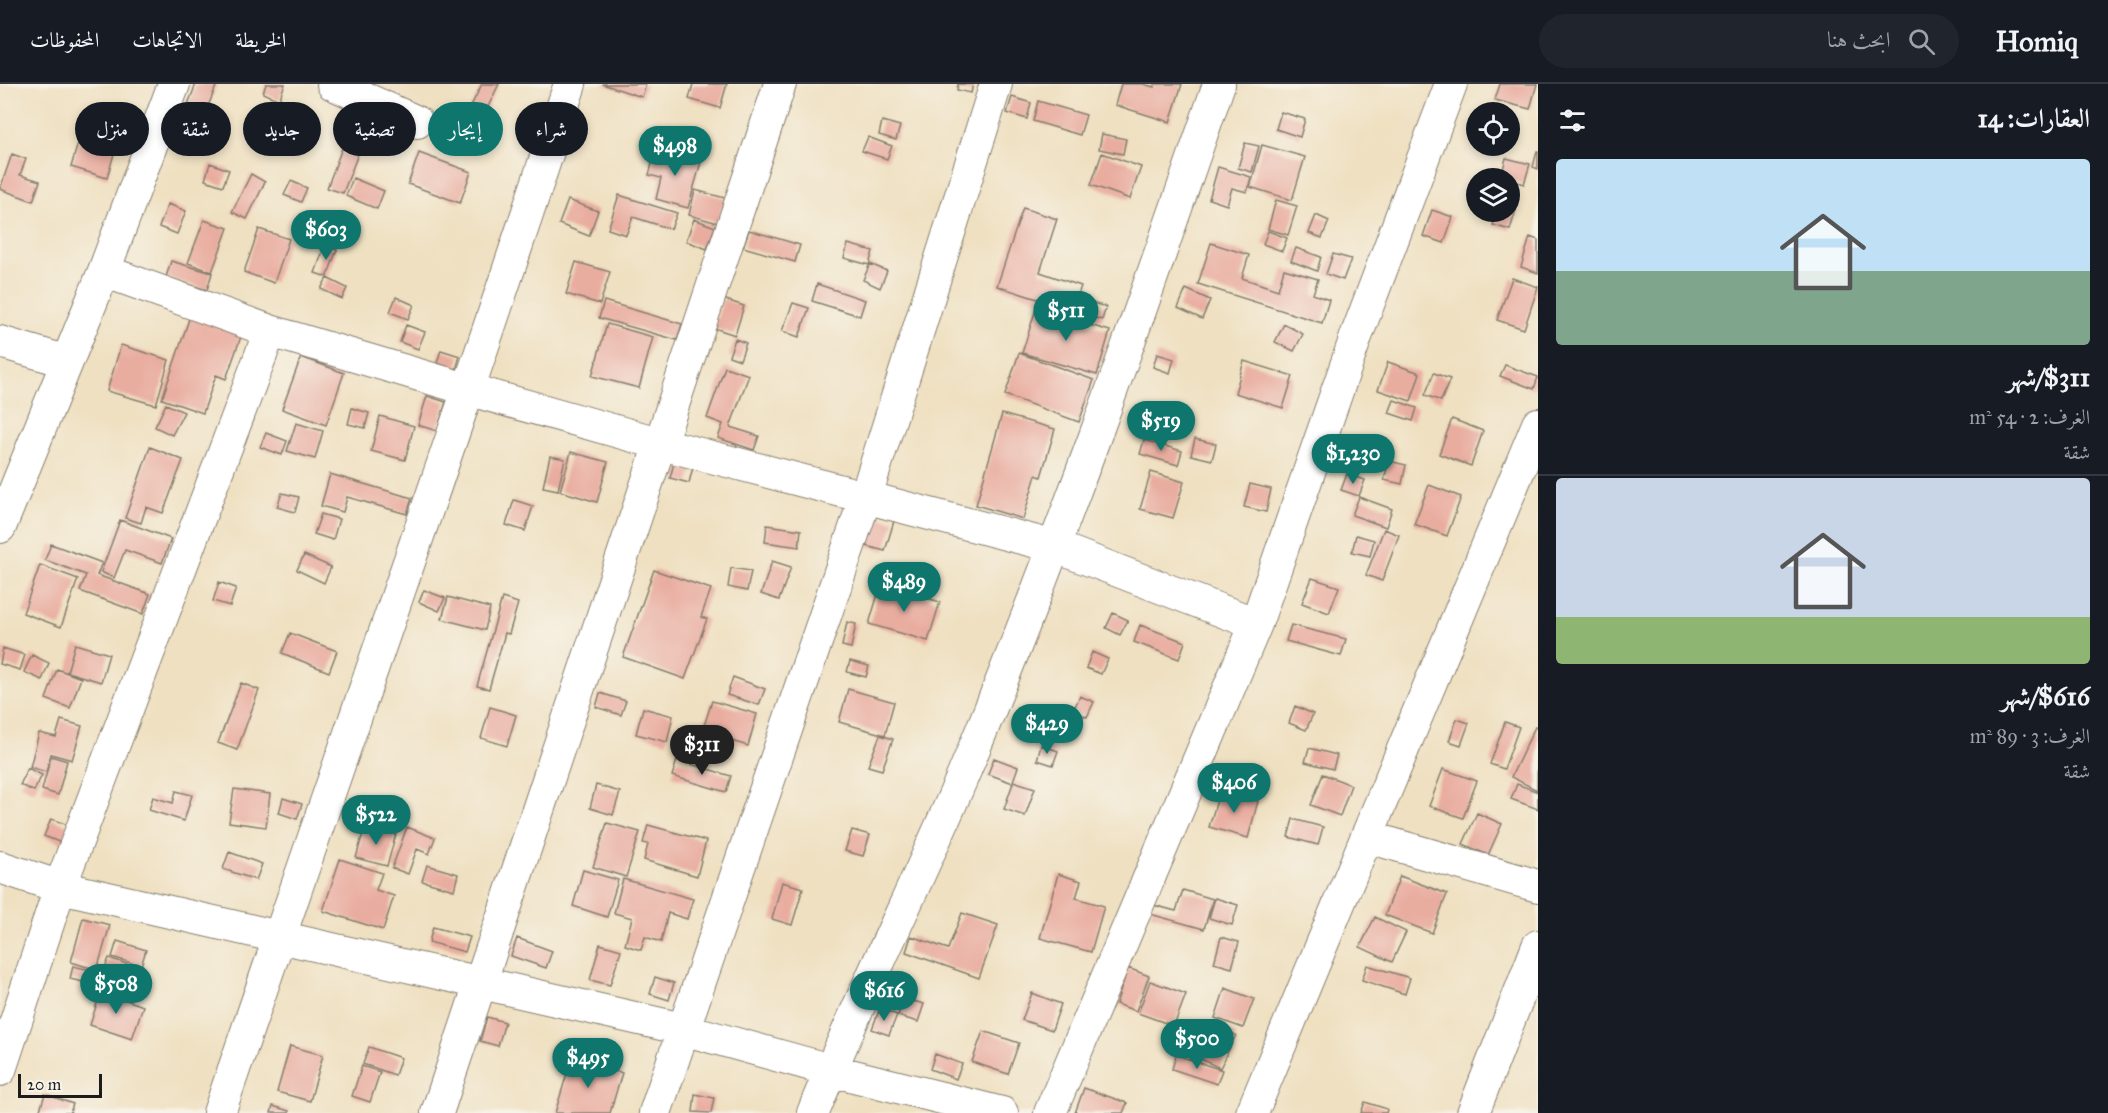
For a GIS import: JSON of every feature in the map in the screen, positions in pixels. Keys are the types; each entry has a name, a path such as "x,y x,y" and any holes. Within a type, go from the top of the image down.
{"street":[{"path":"0,526 65,361 104,271 174,84"},
{"path":"333,84 417,122"},
{"path":"219,1113 352,720 470,390 570,84"},
{"path":"437,1113 658,443 780,84"},
{"path":"655,1113 866,496 996,84"},
{"path":"813,1113 830,1070 964,775 1056,547 1108,407 1219,84"},
{"path":"1050,1113 1256,624 1356,334 1450,84"},
{"path":"104,271 270,331 470,390 658,443 1056,547 1256,624"},
{"path":"0,1070 60,887 270,331"},
{"path":"0,342 65,361"},
{"path":"1252,1113 1538,424"},
{"path":"1368,837 1538,886"},
{"path":"0,867 60,887 683,1029 830,1070 1002,1113"},
{"path":"1473,1113 1538,946"}],"building":[{"path":"196,84 217,84 210,102 189,102"},
{"path":"266,84 285,84 279,100 263,93"},
{"path":"482,84 499,84 490,102 473,102"},
{"path":"602,84 646,84 642,97"},
{"path":"693,84 727,84 720,108 689,99"},
{"path":"958,84 973,84 971,93 957,90"},
{"path":"1121,84 1143,84 1154,87 1155,84 1182,84 1170,122 1115,105"},
{"path":"1500,84 1537,84 1530,109 1520,106 1520,102 1495,100"},
{"path":"1012,97 1031,103 1027,119 1007,113"},
{"path":"1038,101 1086,115 1080,135 1033,121"},
{"path":"1281,112 1305,119 1300,137 1276,129"},
{"path":"882,121 900,126 896,140 879,135"},
{"path":"1102,134 1126,139 1123,154 1099,149"},
{"path":"868,137 892,146 887,159 862,151"},
{"path":"1245,143 1259,146 1252,172 1238,168"},
{"path":"1262,145 1305,157 1292,200 1250,187"},
{"path":"656,149 701,162 688,208 656,199 661,178 649,175"},
{"path":"1538,151 1538,169 1533,167"},
{"path":"75,153 75,156 113,156 107,178 71,167"},
{"path":"419,153 471,172 460,203 408,184"},
{"path":"1102,153 1141,167 1130,199 1091,185"},
{"path":"12,154 26,159 20,175 40,181 33,201 0,189"},
{"path":"339,156 357,156 343,193 327,188"},
{"path":"1506,158 1530,164 1524,184 1520,183 1520,168 1503,168"},
{"path":"210,163 229,170 223,186 205,180"},
{"path":"1218,167 1251,177 1247,192 1232,188 1227,205 1209,199"},
{"path":"251,174 265,182 247,219 232,212"},
{"path":"353,178 384,191 377,209 346,196"},
{"path":"291,181 307,188 301,202 284,195"},
{"path":"695,190 725,198 718,223 689,215"},
{"path":"619,195 677,213 671,229 633,217 626,235 608,229"},
{"path":"568,200 598,211 589,236 559,224"},
{"path":"1276,200 1297,206 1288,235 1268,229"},
{"path":"168,204 186,211 177,234 159,227"},
{"path":"1023,208 1057,219 1040,272 1081,286 1077,298 1106,307 1102,320 997,286"},
{"path":"1432,210 1453,217 1444,243 1423,236"},
{"path":"1316,215 1329,221 1322,238 1309,233"},
{"path":"694,219 715,227 707,249 686,241"},
{"path":"204,220 228,228 212,272 188,263"},
{"path":"1494,222 1512,222 1510,230 1493,225"},
{"path":"259,229 289,239 274,283 244,272"},
{"path":"749,230 800,245 795,262 743,247"},
{"path":"1268,231 1287,238 1282,251 1263,244"},
{"path":"1530,237 1538,240 1538,273 1521,267"},
{"path":"1211,243 1249,255 1242,278 1278,290 1284,269 1318,279 1313,294 1329,300 1322,323 1198,284"},
{"path":"848,244 873,251 869,265 844,258"},
{"path":"325,245 337,250 327,277 315,273"},
{"path":"1296,248 1321,257 1317,271 1291,261"},
{"path":"1333,254 1351,259 1343,280 1326,274"},
{"path":"171,261 212,273 207,290 166,277"},
{"path":"576,262 610,272 600,304 566,294"},
{"path":"870,264 887,271 880,288 863,280"},
{"path":"327,278 347,288 342,299 321,289"},
{"path":"1512,278 1538,287 1524,329 1497,320"},
{"path":"817,284 865,300 860,316 812,301"},
{"path":"1186,289 1210,300 1202,319 1178,308"},
{"path":"396,297 414,305 408,319 390,312"},
{"path":"723,299 744,306 735,335 714,328"},
{"path":"604,301 682,324 677,340 599,318"},
{"path":"793,303 809,308 799,337 782,331"},
{"path":"1036,309 1110,331 1097,375 1022,353"},
{"path":"191,313 243,331 226,379 216,375 203,413 162,399"},
{"path":"607,324 653,337 639,388 592,376"},
{"path":"1284,324 1303,334 1294,351 1275,342"},
{"path":"406,325 425,332 418,349 400,342"},
{"path":"735,339 746,343 740,360 729,356"},
{"path":"121,345 169,360 156,405 107,391"},
{"path":"441,350 460,356 456,370 437,363"},
{"path":"1019,353 1094,380 1079,422 1005,395"},
{"path":"1157,354 1174,359 1170,373 1153,367"},
{"path":"301,357 344,373 326,425 282,409"},
{"path":"1244,361 1293,376 1283,408 1235,393"},
{"path":"1388,362 1420,373 1411,401 1378,390"},
{"path":"1505,365 1538,377 1534,389 1500,376"},
{"path":"725,367 749,375 730,427 759,436 754,450 718,438 723,424 707,418"},
{"path":"1434,373 1450,379 1441,401 1425,395"},
{"path":"427,396 446,402 437,431 418,425"},
{"path":"1394,400 1417,408 1413,421 1389,413"},
{"path":"166,404 184,412 172,435 155,427"},
{"path":"352,408 369,413 365,428 348,424"},
{"path":"1002,414 1055,429 1041,477 1036,475 1023,519 976,505"},
{"path":"380,416 414,426 405,460 371,451"},
{"path":"1452,419 1483,431 1471,466 1439,454"},
{"path":"296,423 323,431 315,459 287,451"},
{"path":"266,433 287,441 282,455 260,447"},
{"path":"1195,439 1216,444 1212,460 1191,455"},
{"path":"1144,440 1182,451 1178,465 1140,454"},
{"path":"150,447 183,460 163,513 146,507 141,523 125,518"},
{"path":"571,452 608,462 597,502 560,491"},
{"path":"550,456 565,459 558,490 543,487"},
{"path":"1389,461 1406,465 1402,484 1384,480"},
{"path":"674,463 693,467 689,483 670,478"},
{"path":"1151,472 1184,482 1173,518 1140,509"},
{"path":"330,474 412,498 407,514 347,497 343,512 321,506"},
{"path":"1347,474 1365,480 1359,496 1341,490"},
{"path":"1250,484 1271,489 1266,512 1244,507"},
{"path":"1429,485 1461,497 1447,536 1414,524"},
{"path":"282,493 299,497 295,512 277,507"},
{"path":"1359,497 1392,509 1386,527 1352,515"},
{"path":"514,500 533,506 525,531 506,525"},
{"path":"321,514 339,519 333,540 314,534"},
{"path":"874,516 894,521 885,551 866,546"},
{"path":"120,520 171,539 162,563 125,550 114,578 101,572"},
{"path":"767,525 801,530 799,547 765,542"},
{"path":"1384,529 1399,535 1382,581 1366,575"},
{"path":"1356,535 1374,540 1370,556 1352,552"},
{"path":"51,544 102,563 97,575 150,594 143,614 80,591 86,575 45,560"},
{"path":"304,555 331,567 324,583 297,570"},
{"path":"772,561 791,567 779,600 761,594"},
{"path":"40,565 78,579 61,627 23,613"},
{"path":"731,568 751,571 747,591 728,587"},
{"path":"654,570 711,589 701,617 707,619 685,679 623,657"},
{"path":"1312,578 1339,587 1329,613 1302,603"},
{"path":"219,582 236,588 230,606 213,601"},
{"path":"881,584 940,602 928,641 869,624"},
{"path":"424,590 445,598 439,611 419,602"},
{"path":"448,597 490,608 485,630 442,619"},
{"path":"502,598 518,603 509,634 505,633 489,689 477,686"},
{"path":"1113,613 1128,620 1120,635 1106,628"},
{"path":"847,622 856,624 851,648 842,646"},
{"path":"1140,625 1185,642 1179,659 1134,642"},
{"path":"1291,625 1346,639 1341,656 1286,641"},
{"path":"290,633 337,651 329,672 282,653"},
{"path":"75,644 109,654 101,682 67,672"},
{"path":"3,648 25,655 20,670 0,664"},
{"path":"1092,652 1108,659 1101,674 1086,668"},
{"path":"32,655 49,663 42,680 24,672"},
{"path":"850,661 869,666 866,677 847,672"},
{"path":"57,669 81,678 70,708 46,699"},
{"path":"733,677 765,689 759,705 727,695"},
{"path":"241,683 259,690 237,750 218,743"},
{"path":"848,689 894,702 885,735 839,722"},
{"path":"600,693 626,701 621,715 596,707"},
{"path":"1080,696 1094,702 1087,717 1073,711"},
{"path":"712,701 757,714 748,746 702,732"},
{"path":"1295,706 1313,714 1306,730 1289,723"},
{"path":"490,707 516,715 507,746 481,738"},
{"path":"643,708 673,716 667,742 636,734"},
{"path":"1457,719 1469,723 1461,745 1449,741"},
{"path":"61,720 82,726 72,760 51,754 46,772 30,767 39,733 56,737"},
{"path":"1505,722 1519,727 1504,769 1490,764"},
{"path":"1535,727 1538,728 1537,790 1511,777"},
{"path":"880,735 893,739 882,770 868,766"},
{"path":"1041,745 1058,751 1053,765 1037,760"},
{"path":"1309,748 1337,755 1333,769 1305,762"},
{"path":"51,756 67,761 58,795 42,790"},
{"path":"994,758 1018,767 1013,781 1035,788 1025,816 1004,809 1013,783 988,774"},
{"path":"677,760 731,776 726,792 672,776"},
{"path":"28,768 42,775 34,791 20,785"},
{"path":"1443,769 1477,781 1463,818 1429,806"},
{"path":"1323,774 1351,785 1340,816 1311,805"},
{"path":"1517,784 1538,792 1538,809 1511,799"},
{"path":"596,785 620,792 613,815 590,808"},
{"path":"234,789 270,794 266,827 229,822"},
{"path":"1220,790 1258,801 1248,838 1209,827"},
{"path":"176,791 192,795 184,821 149,810 153,797 173,803"},
{"path":"283,798 302,804 297,819 279,813"},
{"path":"1477,813 1502,824 1488,855 1463,844"},
{"path":"51,819 71,826 64,844 44,836"},
{"path":"1293,819 1323,827 1318,845 1288,837"},
{"path":"607,823 640,832 626,877 593,867"},
{"path":"648,825 706,841 697,876 644,860 648,844 643,843"},
{"path":"365,826 396,834 387,866 356,858"},
{"path":"407,827 435,838 429,854 417,849 408,874 392,868"},
{"path":"852,830 870,835 863,856 845,851"},
{"path":"229,852 262,864 256,880 223,869"},
{"path":"340,859 382,873 376,890 394,896 383,930 323,911"},
{"path":"427,865 458,874 454,890 422,881"},
{"path":"583,870 618,880 607,917 573,906"},
{"path":"1058,874 1081,881 1076,898 1104,906 1091,952 1040,938"},
{"path":"1400,876 1447,894 1432,933 1385,915"},
{"path":"623,879 693,899 687,919 668,913 661,942 645,937 641,950 625,945 632,918 614,913"},
{"path":"782,882 803,888 792,925 772,919"},
{"path":"1183,890 1213,899 1204,929 1150,914 1153,905 1176,911"},
{"path":"1215,898 1238,905 1232,925 1209,918"},
{"path":"962,913 998,925 979,978 906,952 911,936 948,949"},
{"path":"1375,917 1406,932 1392,962 1360,947"},
{"path":"83,918 110,925 97,970 71,962"},
{"path":"433,927 470,937 465,952 429,942"},
{"path":"1221,937 1239,942 1232,968 1214,963"},
{"path":"517,938 552,951 546,968 511,956"},
{"path":"117,941 146,950 141,966 112,957"},
{"path":"600,944 621,950 610,985 590,980"},
{"path":"109,958 144,970 139,984 104,970"},
{"path":"1367,965 1410,978 1405,994 1362,980"},
{"path":"73,966 99,972 96,985 70,979"},
{"path":"1128,968 1149,976 1136,1011 1116,1004"},
{"path":"655,977 674,983 669,1000 650,994"},
{"path":"118,979 138,984 134,997 115,991"},
{"path":"1150,981 1186,994 1174,1026 1138,1013"},
{"path":"1225,988 1254,999 1243,1028 1215,1018"},
{"path":"101,991 143,1006 132,1039 90,1025"},
{"path":"1032,993 1061,1004 1052,1030 1022,1020"},
{"path":"903,998 924,1004 918,1022 898,1016"},
{"path":"880,1008 897,1015 889,1035 872,1029"},
{"path":"487,1017 505,1022 498,1046 480,1041"},
{"path":"1210,1022 1236,1035 1220,1068 1194,1056"},
{"path":"983,1031 1019,1043 1008,1074 972,1062"},
{"path":"290,1046 323,1055 310,1101 277,1092"},
{"path":"369,1047 401,1058 395,1075 363,1064"},
{"path":"935,1054 962,1064 956,1079 930,1069"},
{"path":"1176,1055 1222,1070 1217,1084 1172,1069"},
{"path":"572,1057 622,1073 610,1113 555,1113"},
{"path":"362,1066 380,1072 370,1102 352,1096"},
{"path":"1084,1088 1127,1103 1123,1113 1075,1113"},
{"path":"45,1094 73,1104 70,1113 39,1113"},
{"path":"695,1094 714,1098 711,1113 693,1112"},
{"path":"1365,1102 1387,1109 1386,1113 1361,1113"},
{"path":"273,1106 289,1111 289,1113 271,1113"}]}
